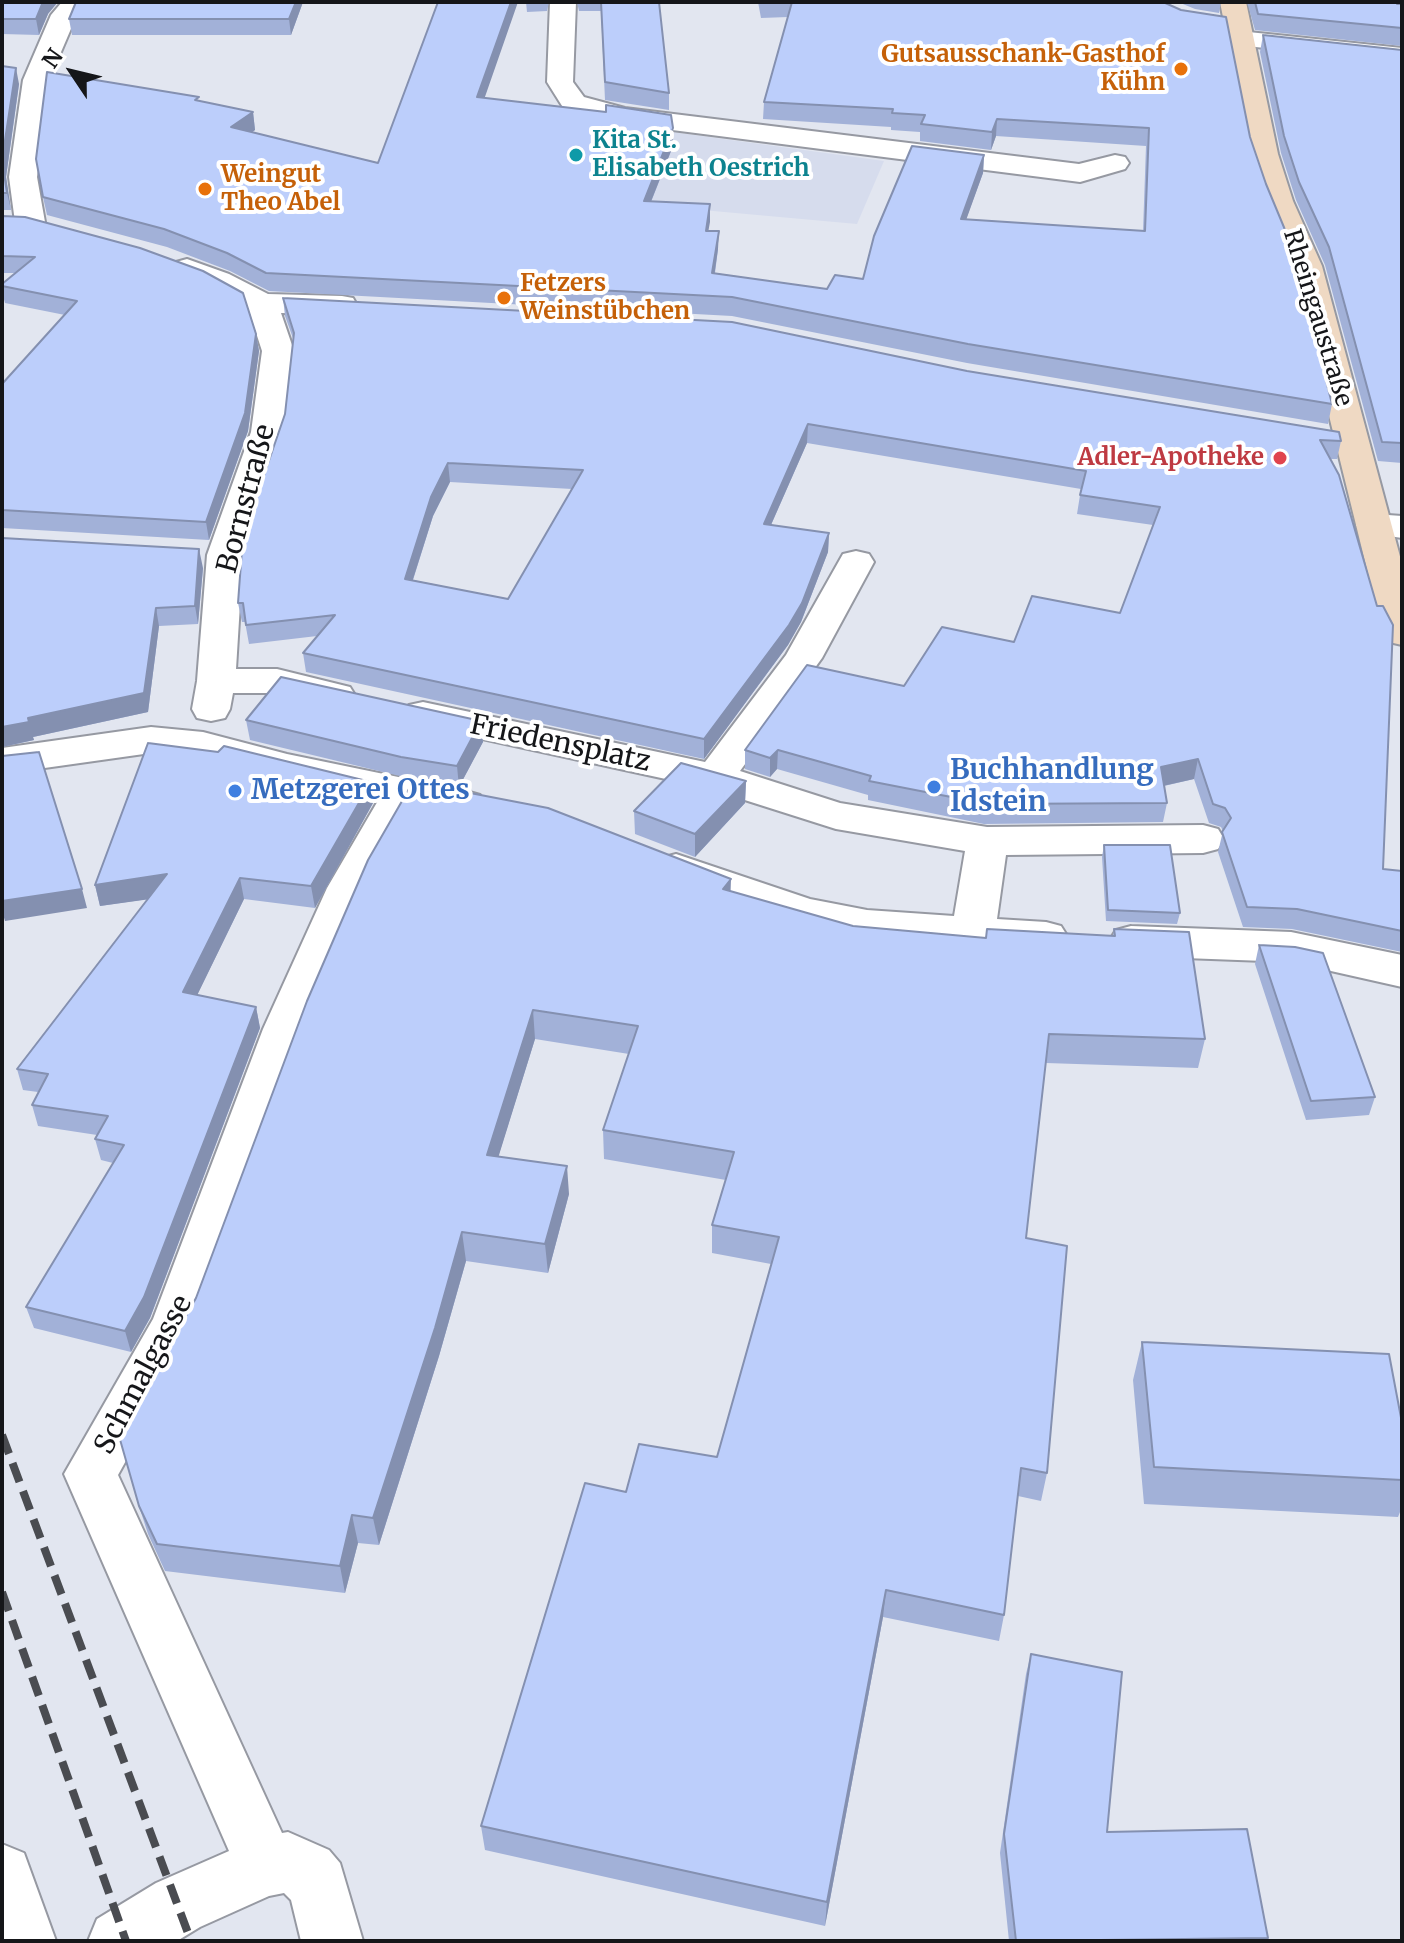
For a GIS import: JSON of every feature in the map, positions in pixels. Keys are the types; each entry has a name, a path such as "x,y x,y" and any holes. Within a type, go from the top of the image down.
{"main road":[{"name":"Rheingaustraße","path":"1230,22 1264,154 1279,201 1307,266 1338,438 1388,526 1402,634"}],"street":[{"path":"30,224 23,177 36,80 64,15 75,2"},
{"path":"563,2 560,82 574,103 625,116 1080,173 1115,163"},
{"path":"1230,22 1402,56"},
{"path":"155,256 218,280 262,303 378,308"},
{"name":"Bornstraße","path":"203,745 216,681 209,554 268,432 278,351 262,303"},
{"path":"715,777 803,658 856,562"},
{"name":"Friedensplatz","path":"216,681 277,681 715,777 836,816 987,841 1203,839"},
{"path":"2,761 151,740 203,745 403,793 505,811"},
{"name":"Schmalgasse","path":"266,1866 91,1474 176,1325 286,1029 348,888 403,793"},
{"path":"973,934 987,841"},
{"path":"646,856 731,890 804,913 867,925 973,934 1291,947 1402,971"},
{"path":"119,1941 178,1905 266,1866 288,1862 307,1872 318,1885 332,1941"},
{"path":"2,1875 25,1941"}],"shaded area":[{"path":"592,121 884,161 857,224 503,192"}],"building":[{"path":"2,2 43,2 36,19 2,19"},
{"path":"76,2 296,2 289,19 69,19"},
{"path":"438,2 511,2 477,97 606,112 606,105 671,115 673,128 644,201 710,204 706,231 719,231 712,273 827,289 835,275 863,279 874,236 912,146 984,155 961,219 1145,231 1149,128 997,119 992,132 921,124 925,115 892,113 893,109 764,102 792,2 1163,2 1181,10 1226,17 1250,137 1293,249 1332,404 968,344 732,297 266,273 227,253 164,229 43,197 36,159 47,72 199,97 195,100 253,112 231,127 378,163"},
{"path":"601,2 659,2 669,93 605,82"},
{"path":"1255,2 1397,2 1402,4 1402,28 1258,14"},
{"path":"1263,35 1402,50 1402,443 1382,442 1329,247 1299,182 1284,136"},
{"path":"2,66 16,68 2,160"},
{"path":"2,160 7,193 2,193"},
{"path":"2,216 25,217 140,248 203,271 243,293 256,334 245,413 206,522 2,510 2,384 77,301 2,286 35,257 2,256"},
{"path":"283,298 732,322 967,371 1339,432 1341,441 1320,440 1339,475 1377,606 1383,606 1393,625 1383,869 1402,871 1402,931 1297,909 1247,907 1222,832 1231,818 1225,808 1213,804 1198,759 1161,767 1167,803 987,804 869,781 871,776 778,750 770,758 745,750 807,665 904,686 942,627 1014,642 1032,596 1120,613 1160,507 1080,495 1086,471 808,424 764,524 829,533 802,603 789,625 704,739 303,653 335,615 246,625 243,603 238,603 243,536 285,414 294,333","holes":["448,463 583,470 508,599 405,579 431,497"]},
{"path":"2,538 199,549 195,606 156,608 144,693 28,718 29,722 2,727"},
{"path":"281,677 481,721 457,766 401,757 246,720"},
{"path":"148,743 218,752 224,746 371,782 311,886 240,878 183,992 256,1007 144,1297 125,1331 26,1307 124,1145 95,1139 108,1116 32,1105 48,1074 17,1069 167,874 95,885"},
{"path":"39,752 82,889 2,901 2,756"},
{"path":"681,763 746,781 695,834 634,811"},
{"path":"413,782 548,808 731,879 723,889 853,926 986,938 987,929 1115,936 1114,929 1189,932 1205,1039 1049,1034 1026,1238 1067,1246 1047,1473 1021,1468 1004,1615 886,1590 827,1902 481,1826 585,1483 626,1492 639,1444 717,1457 779,1237 712,1225 734,1152 603,1130 638,1026 533,1010 487,1155 567,1166 545,1244 462,1232 435,1328 373,1518 352,1515 340,1566 157,1544 139,1506 119,1436 196,1298 307,1001 368,860"},
{"path":"1104,845 1170,845 1180,913 1108,910"},
{"path":"1259,945 1295,947 1323,953 1375,1097 1311,1101"},
{"path":"1142,1342 1389,1354 1402,1423 1402,1480 1154,1467"},
{"path":"1031,1654 1122,1672 1107,1832 1247,1829 1268,1938 1016,1941 1004,1834"}],"railway":[{"path":"2,1435 191,1941"},
{"path":"2,1592 126,1941"}],"place":[{"name":"Gutsausschank-Gasthof Kühn","path":"1181,69"},
{"name":"Kita St. Elisabeth Oestrich","path":"576,155"},
{"name":"Weingut Theo Abel","path":"205,189"},
{"name":"Fetzers Weinstübchen","path":"504,298"},
{"name":"Adler-Apotheke","path":"1280,458"},
{"name":"Buchhandlung Idstein","path":"934,787"},
{"name":"Metzgerei Ottes","path":"235,791"}]}
